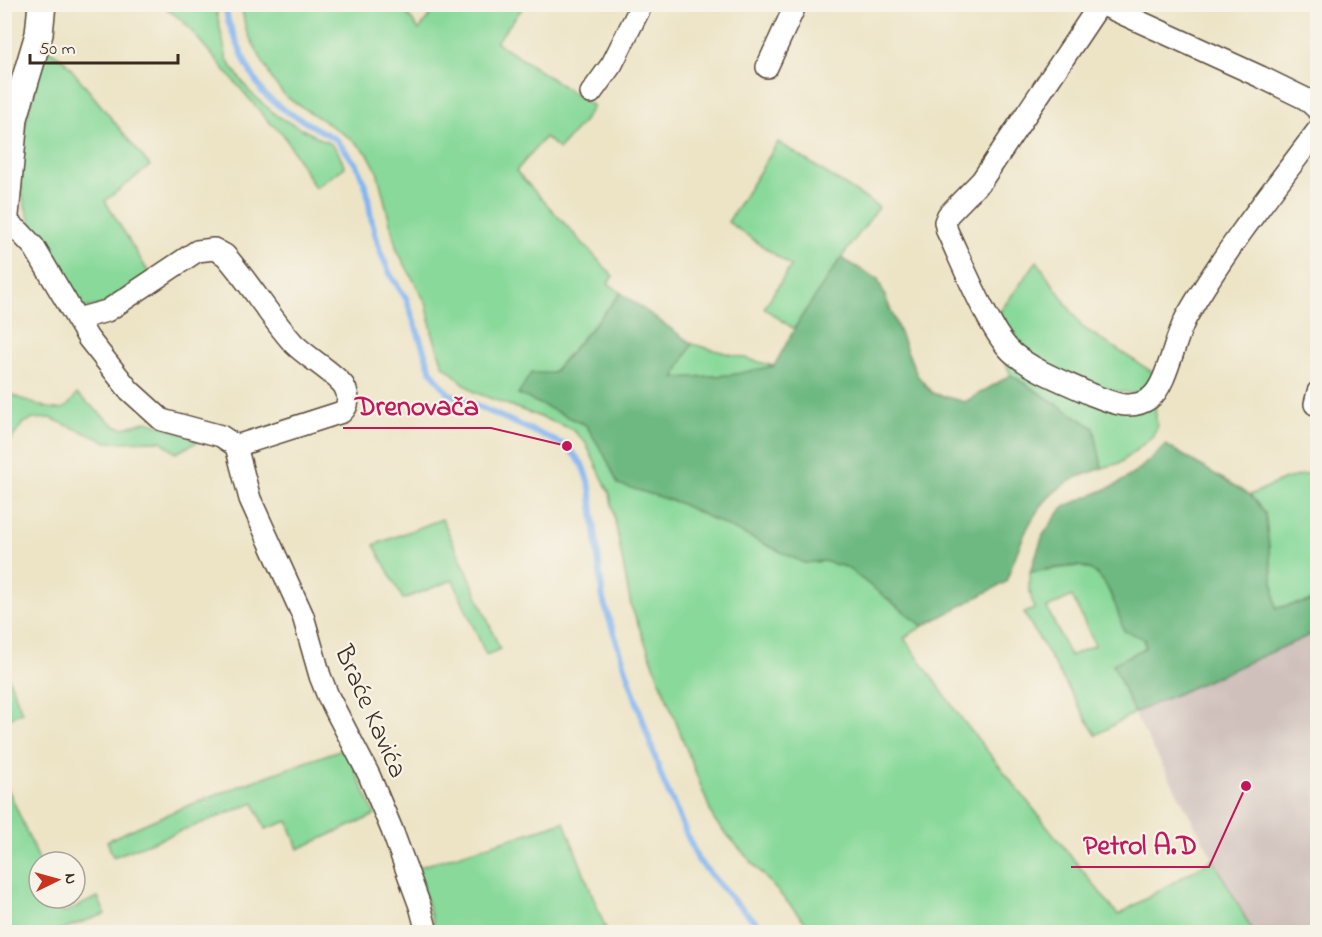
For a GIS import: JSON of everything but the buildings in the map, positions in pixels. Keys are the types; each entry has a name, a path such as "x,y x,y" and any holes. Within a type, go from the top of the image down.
{"street":[{"path":"42,4 39,34 9,116 5,223 20,232 34,248 76,319 100,354 129,390 162,420 221,436 236,446 346,409 347,392 341,382 293,342 225,255 214,249 197,251 107,311 76,319"},
{"path":"591,93 612,64 642,4"},
{"path":"767,67 796,4"},
{"path":"1317,110 1306,99 1101,4 982,180 948,215 945,222 947,231 981,303 1012,354 1036,368 1113,404 1132,405 1152,397 1161,384 1187,315 1241,231 1317,130"},
{"name":"Braće Kavića","path":"236,446 250,499 303,616 320,676 369,775 396,841 420,906 427,933"}],"shaded area":[{"path":"1317,632 1317,932 1253,932 1134,713"}],"green space":[{"path":"162,5 215,5 227,60 249,91 277,116 331,144 337,150 345,167 315,188 283,134 269,122 183,21"},
{"path":"241,5 401,5 419,30 438,5 525,5 496,42 593,106 583,122 559,149 545,137 516,171 613,276 608,283 621,293 552,373 518,394 586,425 604,454 618,484 679,503 804,563 823,561 846,567 923,626 904,638 961,718 1118,915 1213,859 1253,932 814,932 714,820 631,606 610,494 585,442 572,429 474,392 443,365 432,332 427,305 397,250 377,171 368,154 353,140 285,96 273,81 246,30"},
{"path":"45,48 64,60 150,166 105,201 149,273 104,305 84,308 77,304 33,226 22,195 20,174 24,131"},
{"path":"778,142 879,207 841,258 794,329 764,308 791,266 728,222"},
{"path":"841,258 878,279 917,375 932,393 965,402 1011,375 1094,428 1102,468 1072,480 1047,499 1023,538 1006,582 923,626 846,567 823,561 804,563 679,503 618,484 604,454 586,425 518,394 531,373 553,373 621,293 692,344 674,378 731,375 774,366 800,319"},
{"path":"1037,261 1082,327 1157,375 1153,388 1140,393 1127,393 1078,380 1045,365 1018,345 999,313"},
{"path":"692,344 774,366 731,375 674,378"},
{"path":"1004,360 1045,383 1155,406 1157,428 1152,437 1120,463 1102,468 1094,428 1011,375"},
{"path":"4,391 34,404 58,409 68,406 77,394 115,426 124,428 148,421 201,440 176,453 161,441 107,442 50,418 34,419 23,423 7,446 4,444"},
{"path":"1166,445 1250,495 1265,513 1276,608 1317,600 1317,632 1134,713 1113,664 1145,648 1145,639 1124,631 1114,601 1103,581 1096,573 1077,566 1030,572 1043,535 1063,507 1116,485 1136,472"},
{"path":"1317,472 1317,600 1276,608 1265,513 1250,495 1285,479"},
{"path":"442,519 500,649 486,655 453,580 403,599 374,545"},
{"path":"1079,566 1095,571 1106,585 1113,601 1144,639 1145,648 1113,664 1134,713 1096,735 1024,613 1034,609 1029,588 1030,572","holes":["1072,596 1095,645 1070,656 1047,608"]},
{"path":"5,669 22,712 4,720"},
{"path":"345,748 375,815 298,849 288,821 265,829 254,803 113,857 107,841 195,803"},
{"path":"4,780 35,850 27,850 27,910 62,910 63,913 70,910 87,910 87,902 98,897 105,914 54,932 5,932"},
{"path":"564,822 607,932 436,932 416,868"}],"waterway":[{"path":"225,4 228,21 247,66 263,93 284,110 337,140 358,167 367,190 371,218 380,251 391,276 406,298 431,371 448,393 567,446 582,464 590,487 603,600 662,778 698,860 734,901 766,932"}],"place":[{"name":"Drenovača","path":"567,446"},
{"name":"Petrol A.D","path":"1246,786"}]}
